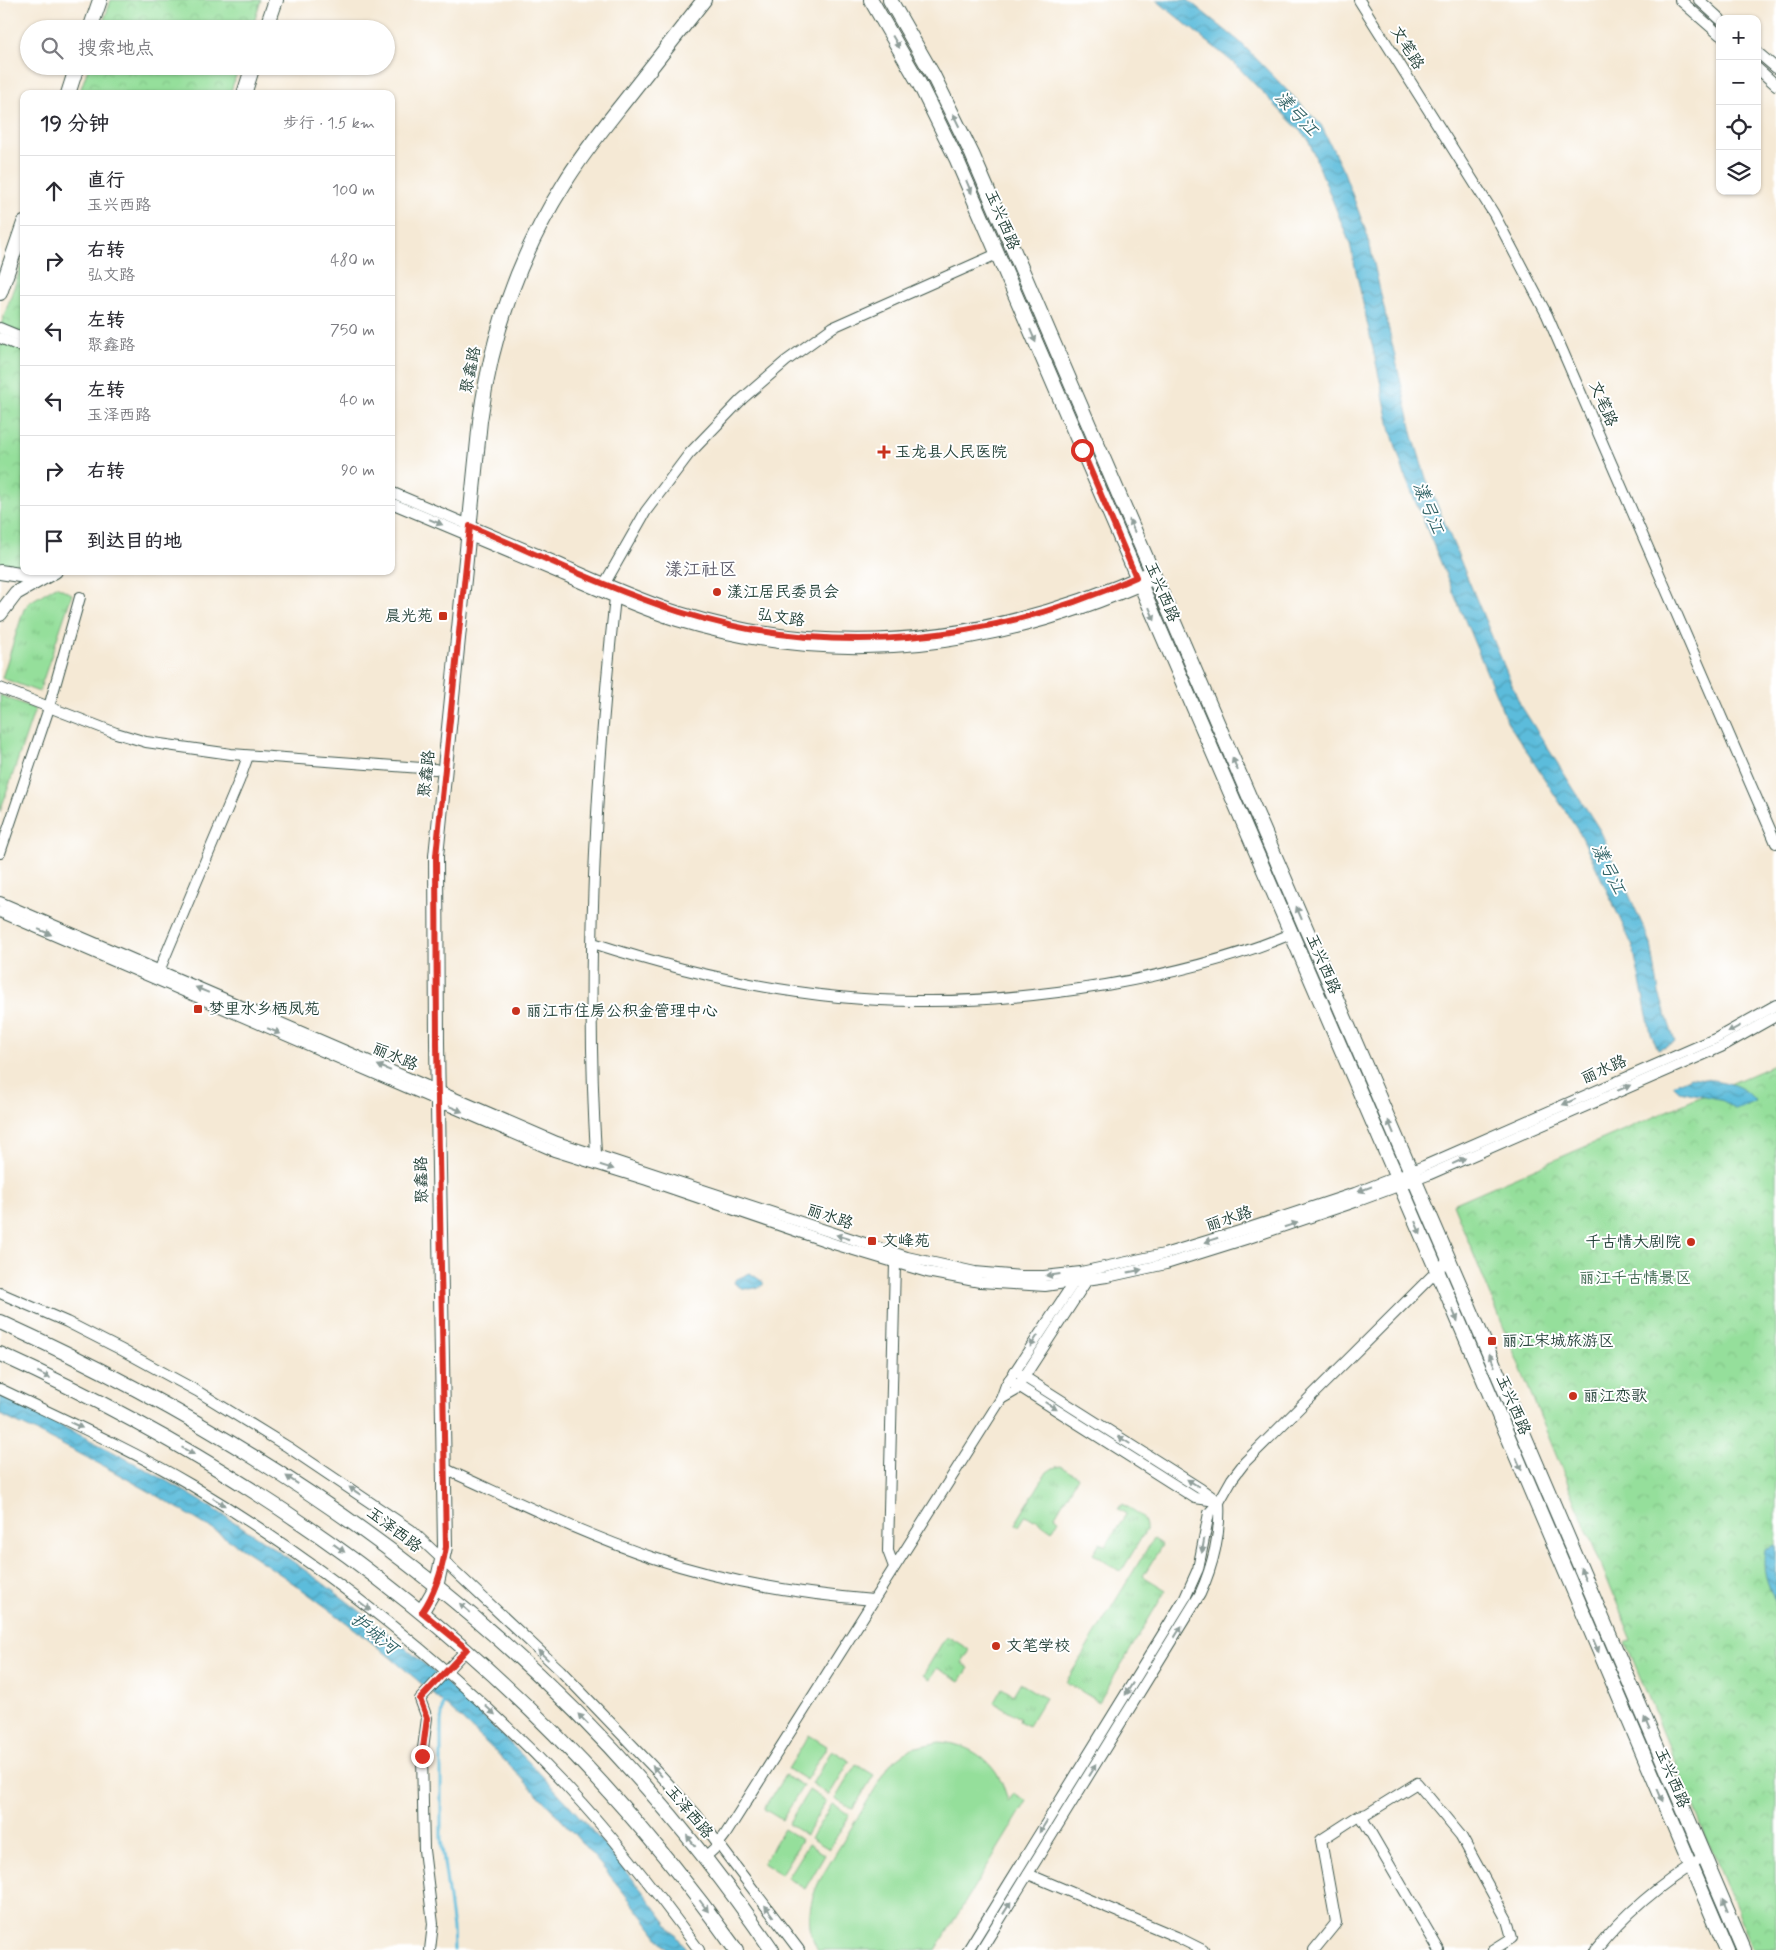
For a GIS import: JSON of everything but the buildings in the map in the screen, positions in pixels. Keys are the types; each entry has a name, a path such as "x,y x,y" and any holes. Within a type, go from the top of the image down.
{"main road":[{"path":"93,20 100,0"},
{"path":"269,20 276,0"},
{"name":"聚鑫路","path":"419,1609 432,1582 439,1557 434,1373 433,1094 436,856 465,529 471,420 478,374 490,324 515,256 539,208 568,159 692,0"},
{"name":"聚鑫路","path":"439,1557 446,1547 445,1469 427,855 435,769 465,529 487,376 507,301 527,251 551,204 590,145 704,0"},
{"name":"玉兴西路","path":"871,0 914,75 957,160 1398,1181 1727,1950"},
{"name":"玉兴西路","path":"890,0 933,75 972,154 1449,1259 1744,1950"},
{"path":"69,90 74,75"},
{"path":"245,90 250,75"},
{"path":"0,293 20,235"},
{"path":"0,572 26,576 35,575"},
{"path":"0,614 16,593 48,575"},
{"name":"玉泽西路","path":"0,1322 128,1384 216,1433 341,1513 432,1582 495,1634 563,1698 650,1792 704,1858 772,1950"},
{"path":"0,1354 98,1401 201,1459 324,1538 419,1609 467,1649 536,1713 594,1774 659,1849 736,1950"}],"street":[{"name":"文笔路","path":"1359,0 1494,214 1547,315 1776,843"},
{"path":"1680,0 1716,32"},
{"path":"1698,0 1716,16"},
{"path":"1761,55 1776,68"},
{"path":"1761,72 1776,85"},
{"path":"605,583 646,511 689,454 742,399 786,361 833,327 997,254"},
{"path":"0,328 20,336"},
{"path":"0,338 20,346"},
{"name":"弘文路","path":"395,494 465,529 615,598 677,621 752,639 807,646 882,649 956,641 1019,628 1081,610 1153,575"},
{"name":"弘文路","path":"395,503 657,604 726,624 790,635 863,640 923,636 1002,623 1138,582"},
{"path":"0,853 49,707 80,597"},
{"path":"596,1154 592,1067 593,943 602,735 615,598"},
{"path":"0,688 116,733 146,742 248,756 435,769"},
{"path":"159,971 248,756"},
{"name":"丽水路","path":"0,902 433,1094 554,1151 895,1263 950,1277 988,1283 1045,1286 1073,1282"},
{"name":"丽水路","path":"0,912 433,1094 557,1142 840,1236 930,1263 975,1272 1021,1276 1084,1276 1137,1271 1195,1256 1304,1220 1398,1181"},
{"path":"593,943 656,962 748,984 845,998 918,1001 1023,996 1120,982 1187,968 1237,954 1291,934"},
{"name":"丽水路","path":"1413,1176 1717,1038 1776,1005"},
{"name":"丽水路","path":"1084,1276 1094,1269 1135,1262 1192,1246 1413,1176 1721,1047 1776,1016"},
{"path":"968,1950 1185,1598 1198,1569 1209,1512 1219,1502 1232,1479 1245,1462 1449,1259"},
{"path":"894,1567 888,1552 895,1263"},
{"path":"1017,1378 1073,1282 1084,1276"},
{"path":"704,1858 718,1844 1001,1398 1017,1378 1084,1276"},
{"path":"0,1293 67,1322 120,1349 246,1420 411,1530 560,1670 695,1813 798,1950"},
{"path":"1017,1378 1195,1498 1219,1502"},
{"path":"0,1389 119,1446 184,1481 226,1506 355,1598 501,1721 569,1789 639,1871 700,1950"},
{"path":"445,1469 616,1544 675,1565 767,1587 873,1600"},
{"path":"982,1950 1200,1594 1212,1560 1220,1515 1219,1502"},
{"path":"430,1950 433,1924 424,1850 422,1756 427,1718 420,1699 467,1649"},
{"path":"1314,1950 1336,1923 1321,1840 1417,1783 1461,1836 1507,1920 1512,1938 1493,1950"},
{"path":"1361,1816 1439,1950"},
{"path":"1596,1950 1643,1901 1663,1884 1704,1858"},
{"path":"1028,1874 1177,1937 1203,1950"}],"green space":[{"path":"111,0 261,0 255,20 104,20"},
{"path":"86,75 236,75 231,90 80,90"},
{"path":"20,270 20,570 0,568 0,328"},
{"path":"56,586 72,594 39,692 2,678 24,609 30,602"},
{"path":"0,695 35,709 0,812"},
{"name":"丽江千古情景区","path":"1776,1064 1776,1950 1753,1950 1626,1643 1632,1640 1453,1204"},
{"path":"1060,1466 1078,1477 1055,1516 1059,1519 1052,1531 1026,1515 1019,1526 1015,1524 1047,1472"},
{"path":"1122,1504 1144,1520 1146,1530 1121,1572 1093,1554 1100,1543 1106,1546 1126,1514 1118,1509"},
{"path":"1153,1539 1162,1545 1143,1576 1166,1590 1099,1702 1066,1682"},
{"path":"949,1637 968,1649 969,1652 962,1663 969,1668 960,1681 937,1668 930,1679 923,1675 945,1638"},
{"path":"1020,1683 1045,1698 1028,1726 1019,1721 1020,1718 994,1702 1002,1688 1013,1695"},
{"path":"809,1735 827,1746 806,1780 788,1769"},
{"path":"939,1742 964,1747 984,1760 993,1768 999,1778 1005,1789 1008,1802 1014,1793 1027,1801 936,1950 818,1950 811,1932 810,1913 814,1894 822,1876 890,1764 912,1748"},
{"path":"832,1750 850,1761 829,1795 812,1784"},
{"path":"856,1764 874,1775 853,1809 835,1799"},
{"path":"785,1775 803,1786 782,1820 764,1809"},
{"path":"809,1790 826,1801 806,1835 788,1824"},
{"path":"832,1804 850,1815 829,1849 811,1838"},
{"path":"784,1829 802,1840 781,1874 763,1863"},
{"path":"808,1844 825,1855 805,1889 787,1878"}],"water":[{"name":"漾弓江","path":"1156,0 1188,0 1240,42 1321,125 1344,172 1368,237 1413,436 1426,478 1520,704 1601,832 1651,944 1659,993 1675,1042 1658,1049 1651,1034 1633,947 1582,837 1507,721 1406,479 1391,431 1350,244 1308,139 1235,64"},
{"path":"1691,1077 1735,1085 1749,1094 1755,1101 1736,1110 1720,1099 1679,1091 1673,1085"},
{"path":"750,1273 763,1282 763,1285 748,1289 737,1286 734,1283 735,1280"},
{"name":"护城河","path":"0,1396 55,1422 188,1493 267,1543 368,1617 464,1699 553,1787 619,1862 687,1950 668,1950 600,1865 528,1784 450,1709 368,1640 282,1575 192,1517 98,1463 0,1415"},
{"path":"1776,1546 1776,1601 1767,1583 1764,1564 1765,1550"}],"waterway":[{"path":"444,1699 441,1723 441,1839 454,1950"}],"place":[{"name":"玉龙县人民医院","path":"884,452"},
{"name":"漾江居民委员会","path":"717,592"},
{"name":"晨光苑","path":"443,616"},
{"name":"梦里水乡栖凤苑","path":"198,1009"},
{"name":"丽江市住房公积金管理中心","path":"516,1011"},
{"name":"文峰苑","path":"872,1241"},
{"name":"千古情大剧院","path":"1691,1242"},
{"name":"丽江宋城旅游区","path":"1492,1341"},
{"name":"丽江恋歌","path":"1573,1396"},
{"name":"文笔学校","path":"996,1646"}],"district":[{"name":"漾江社区","path":"701,570"}],"route":[{"path":"422,1756 427,1718 420,1699 467,1649 422,1612 436,1587 446,1547 437,1043 436,856 470,526 635,596 680,612 726,624 781,634 836,639 863,640 923,636 986,626 1048,611 1102,592 1136,577 1082,450"}]}
